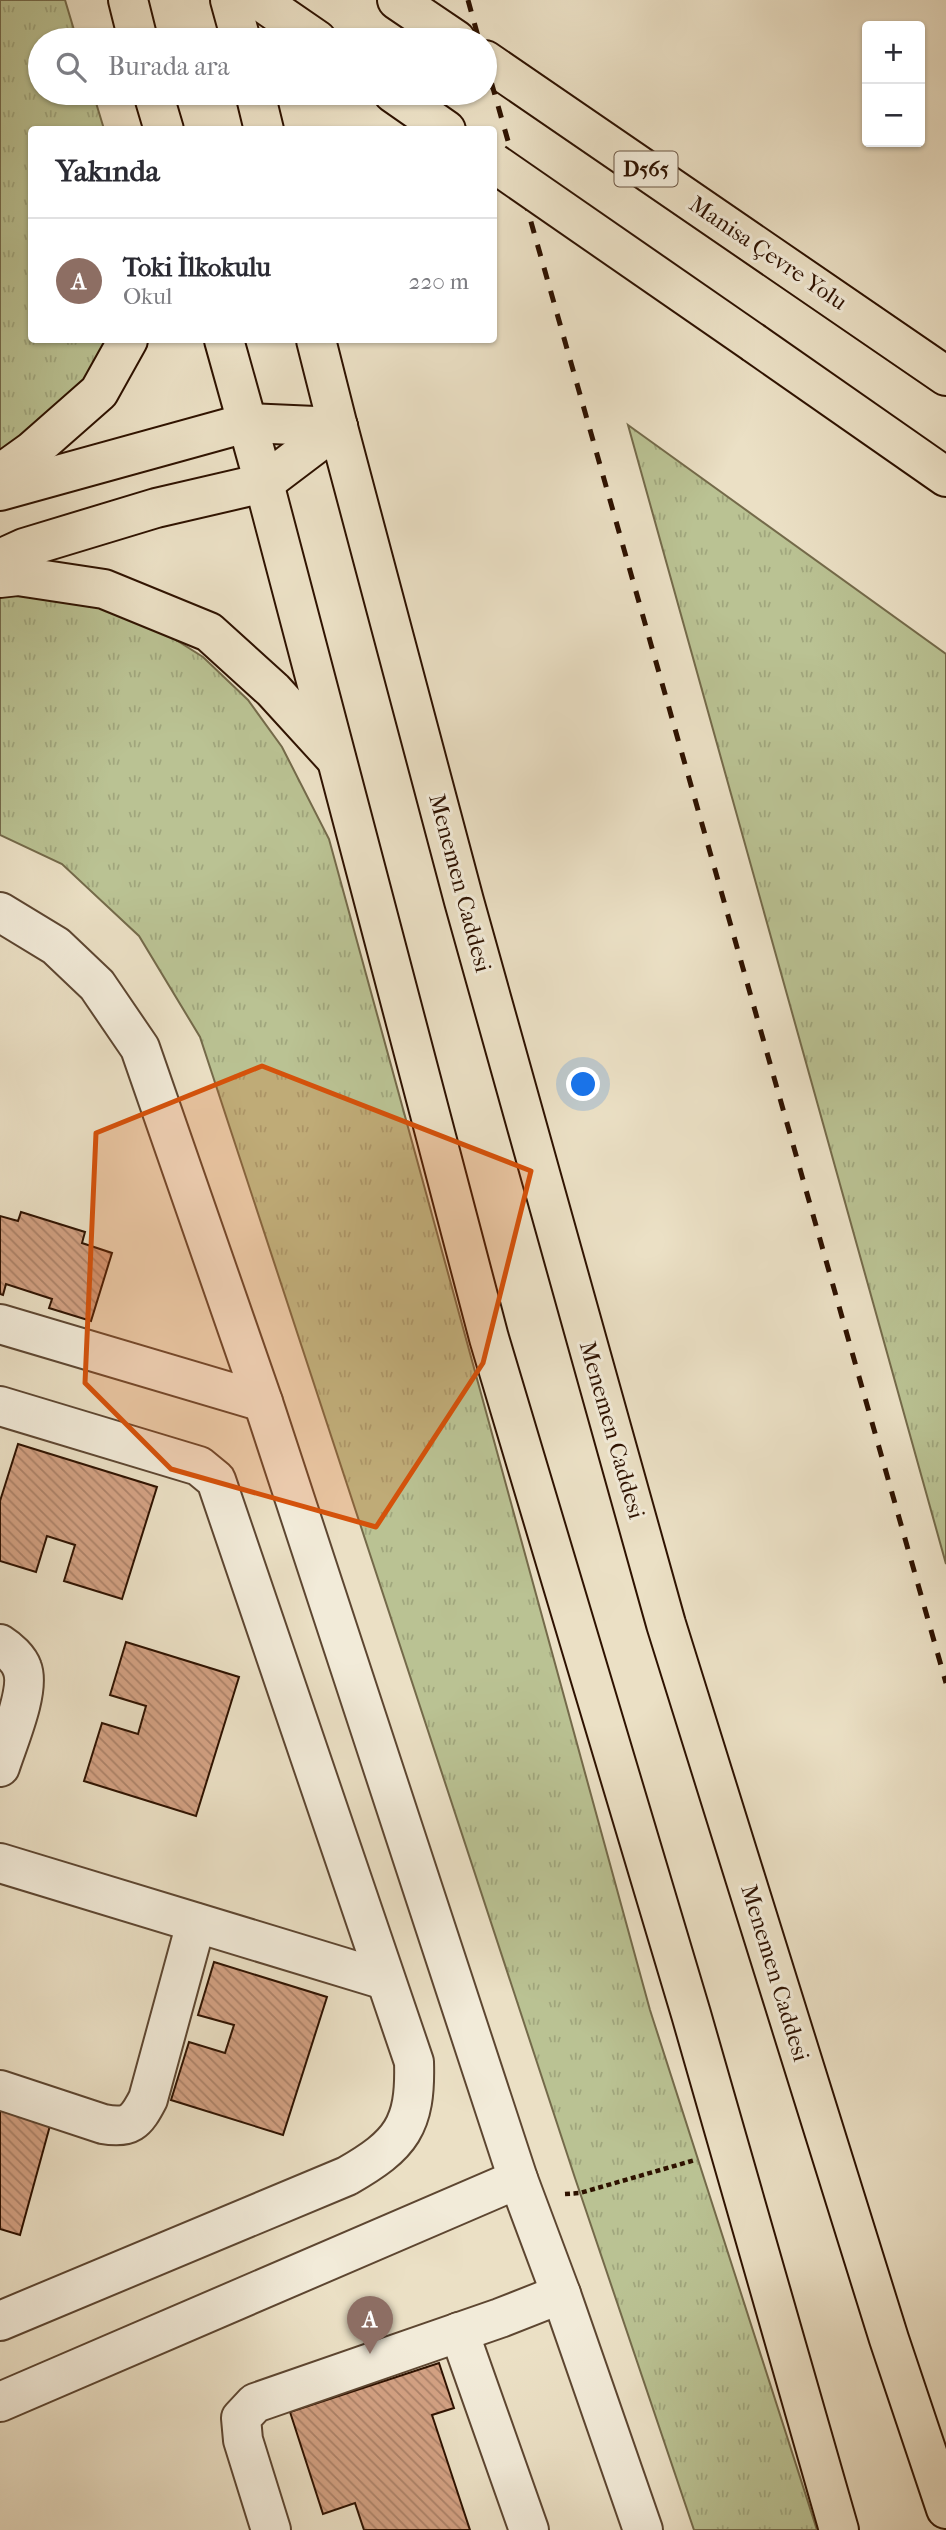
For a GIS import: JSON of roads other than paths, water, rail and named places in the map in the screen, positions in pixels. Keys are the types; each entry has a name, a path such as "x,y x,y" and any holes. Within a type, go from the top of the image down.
{"main road":[{"path":"128,0 135,28"},
{"path":"230,0 238,28"},
{"path":"259,0 300,28"},
{"path":"397,0 438,28"},
{"name":"Manisa Çevre Yolu","path":"497,68 946,376"},
{"path":"145,105 148,126"},
{"path":"157,105 163,126"},
{"path":"258,105 263,126"},
{"path":"410,105 440,126"},
{"path":"497,165 946,477"},
{"path":"0,474 32,451 99,391 126,343"},
{"path":"224,343 264,483 489,1338 729,2147 839,2530"},
{"name":"Menemen Caddesi","path":"317,343 464,901 666,1624 885,2325 946,2509"},
{"path":"0,491 246,423 338,427"},
{"path":"0,559 24,548 156,508 264,483 338,427"},
{"path":"0,578 18,576 104,589 209,632 273,690 336,759"}],"street":[{"path":"0,912 56,946 97,985 140,1048 263,1402 518,2179 643,2530"},
{"path":"0,1324 263,1402"},
{"path":"0,1406 199,1466 216,1480 414,2062 415,2092 411,2115 397,2139 372,2162 347,2176 0,2321"},
{"path":"0,1644 8,1649 22,1668 24,1686 0,1767"},
{"path":"0,1863 386,1980"},
{"path":"0,2090 103,2124 115,2127 130,2124 140,2115 148,2099 196,1923"},
{"path":"0,2402 518,2179"},
{"path":"271,2530 243,2440 241,2418 256,2403 561,2294"},
{"path":"459,2332 529,2530"}],"railway":[{"path":"468,0 476,28"},
{"path":"497,102 946,1683"}],"place":[{"name":"Toki İlkokulu","path":"370,2354"}]}
